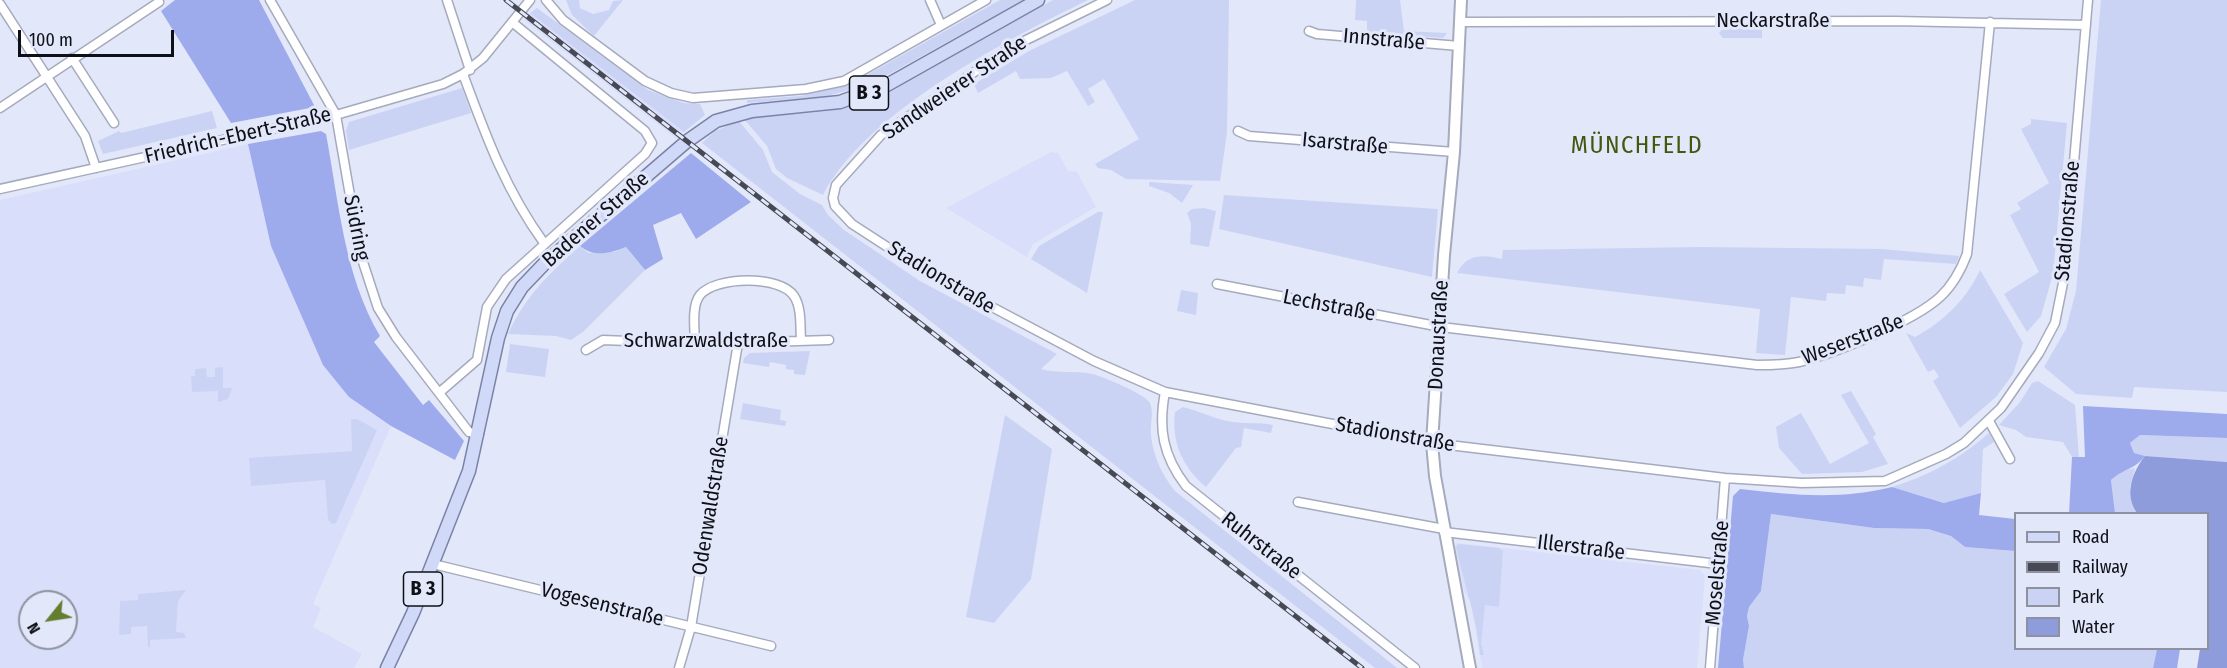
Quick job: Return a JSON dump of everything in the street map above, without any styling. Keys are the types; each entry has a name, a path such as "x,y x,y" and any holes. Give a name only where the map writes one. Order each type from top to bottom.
{"main road":[{"name":"Badener Straße","path":"387,668 433,564 469,471 479,434 498,338 507,312 522,287 543,264 686,142 728,116 763,109 823,105 863,96 887,85 1038,0"}],"street":[{"name":"Südring","path":"270,0 336,115 360,253 378,308 396,337 469,432 479,434"},
{"path":"447,0 498,168 513,197 544,243"},
{"name":"Friedrich-Ebert-Straße","path":"0,189 336,115 443,84 467,72 530,0"},
{"path":"546,0 563,20 645,81 681,97 703,98 806,89 844,81 986,0"},
{"path":"930,0 940,25"},
{"name":"Sandweierer Straße","path":"835,206 832,198 836,185 881,135 1010,48 1107,0"},
{"name":"Donaustraße","path":"1461,0 1454,152 1432,444 1444,531 1470,668"},
{"name":"Stadionstraße","path":"835,206 852,224 926,272 1083,356 1165,392 1432,444 1725,478 1802,483 1885,481 1946,454 1989,421 2017,387 2039,353 2058,310 2064,278 2088,0"},
{"path":"0,108 159,2"},
{"path":"0,4 85,136 96,168"},
{"path":"440,392 477,360 487,307 495,292 544,243 650,148 652,143 645,131 512,22"},
{"name":"Neckarstraße","path":"1460,22 1990,22 2086,25"},
{"name":"Weserstraße","path":"1441,327 1757,365 1778,365 1816,357 1913,317 1948,289 1967,254 1990,22"},
{"name":"Innstraße","path":"1308,31 1317,34 1459,46"},
{"path":"72,58 114,123"},
{"name":"Isarstraße","path":"1238,131 1249,136 1454,152"},
{"path":"695,344 696,304 700,295 716,286 760,280 790,291 799,306 801,341"},
{"name":"Lechstraße","path":"1217,284 1441,327"},
{"name":"Schwarzwaldstraße","path":"586,350 603,340 695,344 829,340"},
{"name":"Odenwaldstraße","path":"679,668 691,627 738,343"},
{"name":"Ruhrstraße","path":"1165,392 1161,413 1166,454 1186,486 1415,668"},
{"path":"1989,421 2010,459"},
{"name":"Moselstraße","path":"1710,668 1725,478"},
{"name":"Illerstraße","path":"1298,502 1444,531 1718,564"},
{"name":"Vogesenstraße","path":"433,564 771,646"}],"shaded area":[{"path":"175,0 259,0 315,107 231,123 161,11"},
{"path":"530,13 684,132 677,139 524,20"},
{"path":"321,131 326,134 344,238 358,288 380,336 374,342 423,405 429,400 464,441 455,460 391,426 349,397 323,365 271,246 248,144"},
{"path":"248,144 271,246 349,397 391,426 313,604 321,608 313,627 362,654 354,668 0,668 0,200"},
{"path":"1051,152 1058,153 1068,171 1077,172 1096,207 1033,244 1027,257 946,208"},
{"path":"691,153 751,202 696,239 681,213 653,225 663,259 645,270 626,247 597,253 580,246"},
{"path":"2083,406 2227,414 2227,438 2140,435 2130,443 2134,453 2145,456 2111,480 2115,512 2069,512 2072,457 2085,457"},
{"path":"1892,487 1944,503 1981,493 1979,515 2014,519 2014,551 1965,547 1951,536 1928,529 1874,528 1771,514 1761,591 1749,607 1747,616 1749,626 1743,660 1744,668 1718,668 1733,496 1740,489 1835,495"},
{"path":"1457,543 1700,570 1705,576 1697,668 1482,668 1471,603 1464,591 1455,547"},
{"path":"2157,650 2180,650 2177,668 2153,668"}],"green space":[{"path":"566,0 579,0 580,8 593,14 609,10 613,1 623,0 594,36 572,15"},
{"path":"1000,0 1023,0 873,83 824,97 747,103 747,100 800,96 849,85"},
{"path":"1053,0 1088,0 979,58 904,108 871,136 843,165 823,195 787,178 776,169 767,146 744,119 833,110 887,94"},
{"path":"1135,0 1229,0 1227,133 1220,181 1126,179 1111,170 1098,168 1095,164 1139,139 1104,79 1088,89 1095,102 1088,106 1067,71 1051,78 1020,79 1016,71 978,93 974,84 1029,51"},
{"path":"1356,0 1400,0 1404,31 1447,33 1443,38 1367,32 1367,21 1355,20"},
{"path":"2101,0 2227,0 2227,392 2134,387 2132,398 2076,394 2044,367 2066,329 2076,291"},
{"path":"537,8 648,90 684,103 700,104 705,115 684,132 530,13"},
{"path":"1762,28 1762,38 1723,38 1719,33 1723,29"},
{"path":"462,88 471,113 349,150 346,131 349,122"},
{"path":"212,111 217,128 103,154 98,141 119,131 121,133"},
{"path":"2031,119 2067,123 2053,274 2041,316 2027,332 2004,294 2039,272 2010,215 2021,209 2017,203 2049,183 2021,129 2031,124"},
{"path":"739,121 763,150 772,172 800,194 822,205 828,215 844,230 920,281 1057,354 1041,369 1097,375 1141,395 1150,403 1152,410 1151,435 1156,458 1175,491 1397,668 1375,668 702,143 715,131"},
{"path":"1149,182 1193,185 1182,203 1169,193 1149,186"},
{"path":"1224,195 1438,209 1432,277 1219,229"},
{"path":"1204,208 1216,211 1209,247 1190,244 1191,224 1187,213 1192,209"},
{"path":"1098,212 1103,212 1087,293 1031,259 1039,246"},
{"path":"580,246 588,253 614,252 626,247 645,270 583,332 571,340 556,336 508,334 522,308 539,286"},
{"path":"1700,247 1882,249 1959,256 1956,264 1884,259 1881,280 1864,278 1863,287 1846,285 1845,294 1827,293 1826,301 1791,297 1785,355 1756,353 1760,309 1457,273 1465,262 1476,257 1488,256 1502,259 1503,250"},
{"path":"1980,270 2023,343 2013,374 1996,397 1960,428 1933,381 1939,377 1934,369 1928,372 1906,333 1915,337 1945,317 1968,291"},
{"path":"1181,290 1198,293 1196,315 1177,311"},
{"path":"510,344 549,349 545,377 506,372"},
{"path":"810,351 805,375 794,374 794,370 786,369 786,365 770,362 769,367 743,363 744,358 750,353"},
{"path":"223,367 223,388 232,388 228,399 218,402 218,391 192,392 191,376 195,376 195,369 206,368 207,377 215,377 215,368"},
{"path":"2038,381 2075,405 2079,458 2072,457 2063,442 2026,437 2016,430 1999,425 2020,402 2032,383"},
{"path":"1851,391 1876,434 1873,437 1888,464 1862,472 1802,474 1779,448 1776,427 1801,413 1830,464 1869,443 1841,395"},
{"path":"743,403 781,410 780,420 786,421 785,426 740,419"},
{"path":"1183,407 1227,421 1273,425 1271,433 1244,428 1241,447 1236,448 1206,487 1185,463 1177,444 1175,412"},
{"path":"1005,415 1052,449 1031,579 994,623 966,617"},
{"path":"351,419 357,419 377,430 336,523 332,524 328,520 325,480 251,486 249,458 352,451"},
{"path":"1989,433 1994,442 1983,449 1981,493 1945,503 1892,487 1943,465"},
{"path":"2140,435 2227,438 2227,462 2145,456 2134,453 2130,443"},
{"path":"2135,468 2130,487 2137,512 2115,512 2111,480 2119,472"},
{"path":"1771,514 1874,528 1928,529 1951,536 1965,547 2014,551 2014,650 2157,650 2153,668 1744,668 1743,660 1749,626 1747,616 1749,607 1761,591"},
{"path":"1459,544 1499,548 1503,551 1499,607 1485,605 1481,644 1484,655 1480,655 1473,614 1456,547"},
{"path":"186,590 178,601 176,632 184,633 186,638 150,640 150,647 148,647 147,626 131,627 131,634 119,635 120,601 138,600 138,594"}],"water":[{"path":"2145,456 2227,462 2227,668 2197,668 2200,650 2209,650 2209,512 2136,512 2130,491 2136,469"}],"railway":[{"path":"506,0 1362,668"}],"district":[{"name":"MÜNCHFELD","path":"1637,146"}]}
